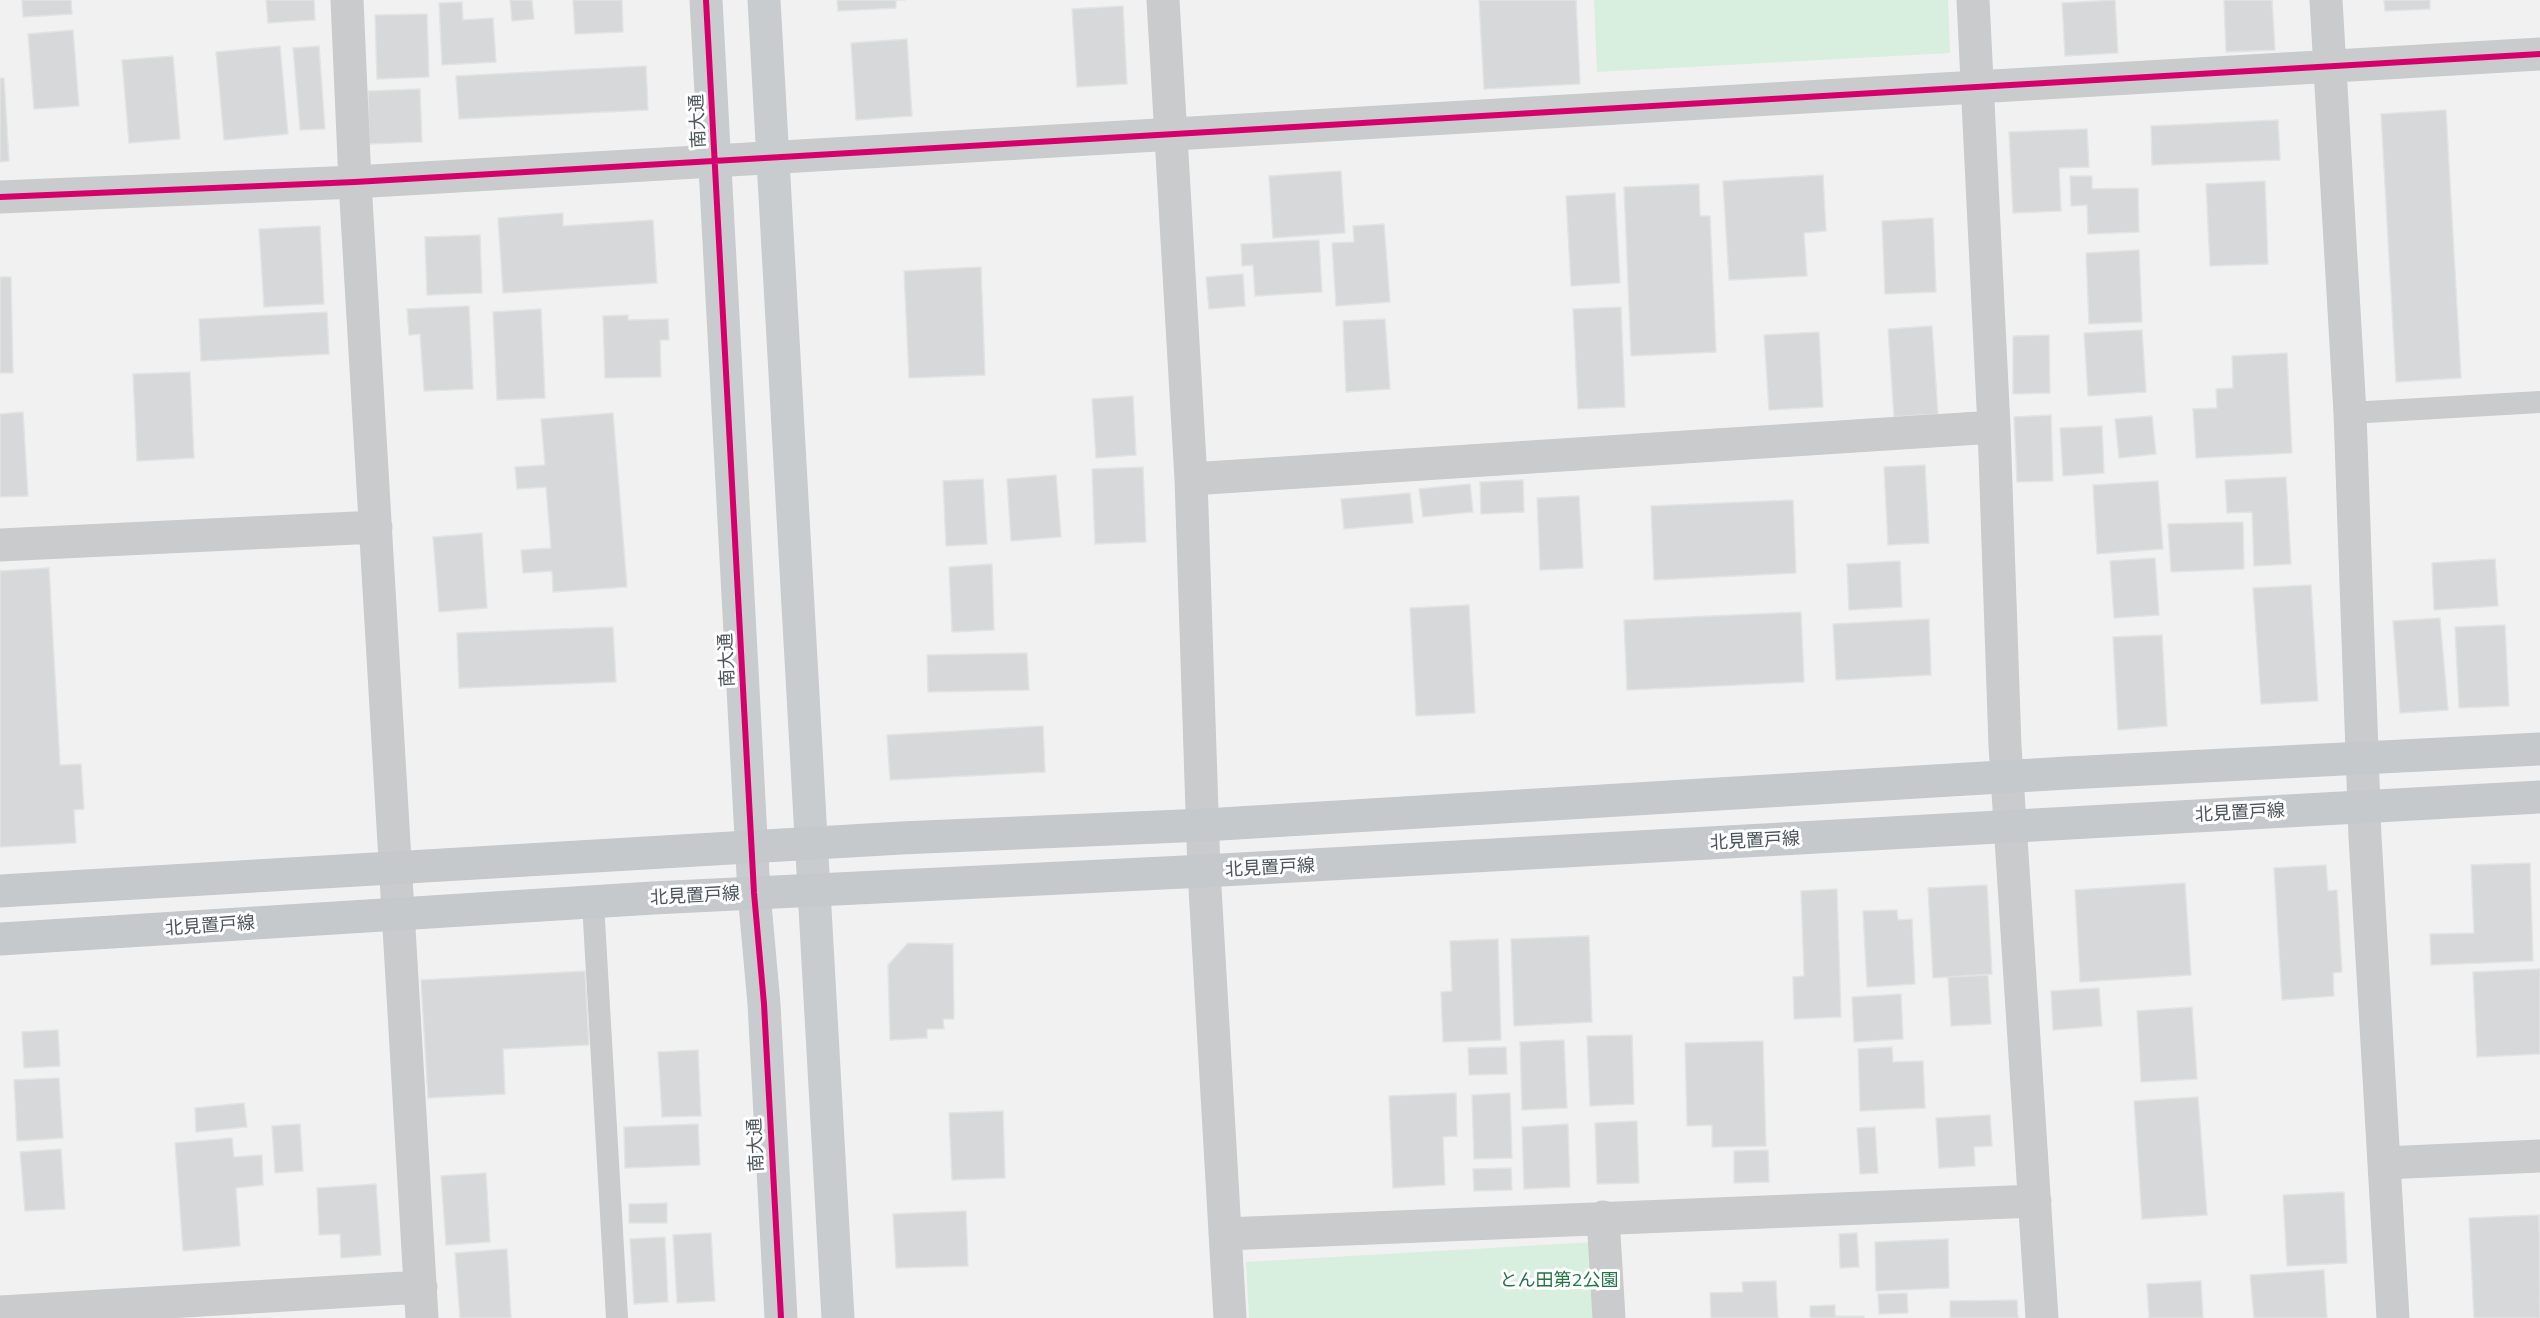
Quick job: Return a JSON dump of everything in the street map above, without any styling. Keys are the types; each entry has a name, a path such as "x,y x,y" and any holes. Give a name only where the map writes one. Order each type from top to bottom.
{"main road":[{"path":"0,891 901,838 1204,825 2008,777 2540,749"},
{"name":"北見置戸線","path":"0,939 754,893 1204,871 2540,797"}],"street":[{"path":"0,1312 422,1303 397,914 355,182 347,0"},
{"name":"南大通","path":"706,0 754,893 764,1004 781,1318"},
{"path":"764,0 838,1318"},
{"path":"1163,0 1191,479 1204,871 1230,1318"},
{"path":"1973,0 1979,87 2008,777 2042,1318"},
{"path":"2326,0 2350,413 2364,806 2393,1318"},
{"path":"0,197 355,182 1979,87 2330,64 2540,54"},
{"path":"1191,479 1994,427"},
{"path":"0,545 376,527"},
{"path":"2384,1163 2540,1156"},
{"path":"1225,1234 2035,1200"},
{"path":"1603,1217 1609,1318"}],"lane":[{"path":"2350,413 2540,402"},
{"path":"593,903 617,1318"}],"green space":[{"path":"1594,0 1948,0 1950,53 1597,72"},
{"name":"とん田第2公園","path":"1595,1242 1599,1318 1249,1318 1246,1262"}],"building":[{"path":"22,0 71,0 72,14 23,17"},
{"path":"266,0 314,0 315,20 268,23"},
{"path":"510,0 532,0 534,19 512,21"},
{"path":"573,0 622,0 623,32 575,34"},
{"path":"837,0 896,0 896,8 838,11"},
{"path":"1479,0 1576,0 1580,84 1484,89"},
{"path":"2115,0 2118,53 2065,56 2062,3"},
{"path":"2224,0 2272,0 2275,50 2226,52"},
{"path":"2384,0 2430,0 2430,9 2385,11"},
{"path":"462,2 463,20 493,18 496,62 442,65 439,3"},
{"path":"1123,6 1127,84 1077,87 1072,9"},
{"path":"427,14 429,77 377,79 375,15"},
{"path":"73,30 79,106 34,109 28,34"},
{"path":"907,39 912,116 856,120 851,43"},
{"path":"280,46 288,134 224,140 216,52"},
{"path":"319,46 325,129 300,130 293,48"},
{"path":"173,56 180,139 129,143 122,60"},
{"path":"646,66 648,110 459,119 456,76"},
{"path":"0,78 4,78 9,161 0,162"},
{"path":"420,89 422,142 369,144 368,91"},
{"path":"2446,110 2461,378 2396,382 2381,114"},
{"path":"2278,120 2280,160 2152,165 2151,126"},
{"path":"2087,129 2089,167 2059,168 2061,211 2013,213 2009,132"},
{"path":"1341,171 1345,233 1273,238 1269,176"},
{"path":"1823,175 1826,231 1804,233 1807,276 1729,280 1723,181"},
{"path":"2070,176 2092,176 2092,189 2138,188 2139,232 2088,234 2087,205 2071,206"},
{"path":"2265,181 2268,264 2210,266 2206,184"},
{"path":"1699,184 1700,216 1710,216 1716,352 1631,356 1624,187"},
{"path":"1615,193 1620,283 1571,286 1566,196"},
{"path":"563,213 563,226 653,220 657,283 503,293 498,218"},
{"path":"1933,218 1936,292 1885,294 1882,221"},
{"path":"1384,224 1390,302 1336,306 1332,243 1354,242 1353,226"},
{"path":"320,226 324,304 264,307 259,229"},
{"path":"480,235 482,293 427,295 425,237"},
{"path":"1319,240 1322,292 1255,296 1253,265 1242,266 1241,244"},
{"path":"2139,250 2142,322 2089,324 2086,253"},
{"path":"981,267 985,375 909,378 904,271"},
{"path":"1243,274 1245,306 1209,309 1206,277"},
{"path":"0,277 11,277 13,373 0,373"},
{"path":"469,306 473,389 424,391 420,334 409,335 407,309"},
{"path":"1621,307 1625,407 1578,409 1573,309"},
{"path":"541,309 545,398 497,400 493,312"},
{"path":"327,312 329,354 201,361 199,319"},
{"path":"628,315 628,320 668,319 669,340 660,340 661,377 605,378 603,316"},
{"path":"1385,319 1390,389 1346,392 1343,321"},
{"path":"1932,326 1938,414 1894,417 1888,329"},
{"path":"2142,330 2146,392 2088,396 2084,333"},
{"path":"1819,332 1823,407 1769,410 1764,335"},
{"path":"2049,335 2050,393 2013,394 2013,336"},
{"path":"2287,353 2292,453 2196,458 2193,409 2217,408 2216,389 2233,388 2232,356"},
{"path":"190,372 194,458 137,461 133,374"},
{"path":"1133,396 1136,455 1096,458 1092,399"},
{"path":"23,412 28,496 0,497 0,414"},
{"path":"613,413 627,587 553,592 552,571 523,573 521,550 551,548 546,487 517,489 515,467 545,465 541,419"},
{"path":"2051,415 2053,481 2017,482 2014,417"},
{"path":"2152,416 2156,454 2119,458 2115,419"},
{"path":"2102,426 2104,473 2063,476 2060,428"},
{"path":"1925,465 1929,543 1888,545 1884,467"},
{"path":"1143,467 1146,542 1095,544 1092,469"},
{"path":"1056,475 1061,537 1011,541 1007,479"},
{"path":"2286,477 2291,564 2254,566 2252,512 2227,513 2225,480"},
{"path":"983,479 987,544 946,546 943,481"},
{"path":"1523,480 1524,512 1481,514 1480,482"},
{"path":"2158,481 2163,549 2097,554 2093,485"},
{"path":"1470,484 1473,512 1423,517 1419,489"},
{"path":"1410,493 1413,523 1344,529 1341,499"},
{"path":"1579,496 1583,568 1540,570 1537,498"},
{"path":"1793,500 1796,573 1654,580 1651,506"},
{"path":"2243,522 2244,569 2171,572 2168,524"},
{"path":"482,533 487,608 439,612 433,537"},
{"path":"2155,558 2159,615 2114,618 2110,561"},
{"path":"2495,559 2498,606 2434,610 2432,563"},
{"path":"1900,561 1902,607 1849,610 1847,564"},
{"path":"992,564 994,630 952,632 949,567"},
{"path":"49,568 60,765 81,764 84,809 74,810 76,843 0,847 0,571"},
{"path":"2311,585 2318,701 2261,704 2253,588"},
{"path":"1469,605 1475,713 1416,716 1410,608"},
{"path":"1801,612 1804,682 1627,690 1624,620"},
{"path":"2440,618 2448,710 2400,713 2393,621"},
{"path":"1929,619 1931,675 1836,680 1833,624"},
{"path":"2505,625 2509,706 2459,708 2455,627"},
{"path":"613,627 616,682 459,688 457,633"},
{"path":"2162,635 2167,726 2118,730 2113,637"},
{"path":"1027,653 1029,690 928,692 927,655"},
{"path":"1043,726 1045,772 890,780 887,735"},
{"path":"2530,863 2533,961 2431,965 2430,934 2474,933 2471,865"},
{"path":"2326,865 2328,891 2337,890 2342,972 2333,973 2334,996 2282,1000 2274,868"},
{"path":"2185,883 2191,975 2080,982 2075,890"},
{"path":"1987,885 1992,974 1933,978 1928,888"},
{"path":"1837,889 1841,1017 1794,1019 1793,977 1804,976 1801,891"},
{"path":"1897,910 1898,920 1912,919 1915,984 1867,987 1863,911"},
{"path":"1589,936 1592,1022 1514,1026 1511,939"},
{"path":"1498,939 1501,1040 1443,1042 1441,992 1452,991 1450,941"},
{"path":"908,943 953,944 954,1019 943,1019 944,1029 927,1029 927,1038 890,1040 888,965"},
{"path":"2540,969 2540,1054 2477,1057 2473,972"},
{"path":"585,971 589,1045 503,1049 505,1094 428,1098 421,980"},
{"path":"1988,975 1991,1024 1951,1026 1948,977"},
{"path":"2099,988 2102,1026 2053,1030 2051,991"},
{"path":"1901,994 1903,1039 1854,1042 1852,997"},
{"path":"2192,1007 2197,1079 2141,1082 2137,1011"},
{"path":"58,1030 60,1066 24,1068 22,1032"},
{"path":"1632,1035 1634,1104 1590,1106 1587,1036"},
{"path":"1564,1040 1567,1108 1522,1110 1520,1042"},
{"path":"1763,1041 1766,1146 1712,1147 1712,1125 1687,1126 1685,1043"},
{"path":"1506,1047 1507,1074 1469,1075 1468,1048"},
{"path":"1892,1047 1893,1062 1923,1061 1925,1108 1860,1111 1858,1049"},
{"path":"698,1050 701,1116 662,1117 658,1052"},
{"path":"59,1078 63,1138 17,1141 14,1080"},
{"path":"1456,1093 1457,1136 1443,1137 1445,1185 1393,1188 1389,1096"},
{"path":"1510,1093 1512,1158 1474,1159 1472,1095"},
{"path":"2198,1097 2207,1215 2142,1219 2134,1101"},
{"path":"244,1103 247,1127 196,1132 195,1108"},
{"path":"1003,1111 1005,1178 952,1180 949,1113"},
{"path":"1990,1115 1992,1146 1974,1147 1975,1166 1939,1168 1936,1118"},
{"path":"1637,1121 1639,1183 1597,1184 1595,1123"},
{"path":"300,1124 303,1171 275,1173 272,1126"},
{"path":"698,1124 700,1165 625,1168 624,1127"},
{"path":"1568,1124 1570,1187 1524,1189 1522,1127"},
{"path":"1875,1127 1878,1173 1860,1174 1857,1128"},
{"path":"232,1138 234,1157 262,1155 263,1185 236,1188 240,1246 183,1251 175,1143"},
{"path":"61,1149 65,1209 25,1211 20,1152"},
{"path":"1768,1150 1769,1182 1734,1183 1734,1151"},
{"path":"1511,1168 1512,1190 1474,1191 1473,1169"},
{"path":"486,1173 490,1242 446,1245 441,1176"},
{"path":"376,1184 381,1255 341,1258 340,1234 319,1235 317,1188"},
{"path":"2344,1192 2347,1263 2287,1266 2283,1195"},
{"path":"667,1203 667,1223 629,1223 629,1204"},
{"path":"966,1211 968,1266 896,1268 893,1214"},
{"path":"2539,1215 2540,1318 2474,1318 2469,1218"},
{"path":"711,1233 715,1301 677,1303 673,1235"},
{"path":"1857,1233 1859,1267 1840,1268 1839,1234"},
{"path":"665,1237 668,1302 634,1304 630,1239"},
{"path":"1948,1239 1949,1288 1876,1291 1875,1242"},
{"path":"507,1249 511,1318 460,1318 455,1253"},
{"path":"2324,1270 2327,1318 2254,1318 2250,1275"},
{"path":"1776,1281 1778,1318 1711,1318 1710,1293 1743,1292 1742,1282"},
{"path":"2201,1281 2203,1318 2149,1318 2147,1284"},
{"path":"1907,1293 1908,1313 1879,1314 1878,1294"},
{"path":"2017,1300 2018,1318 1950,1318 1950,1301"},
{"path":"1835,1305 1835,1316 1864,1316 1864,1318 1810,1318 1810,1306"}],"cycle path":[{"path":"706,0 754,893 764,1004 781,1318"},
{"path":"0,197 355,182 2540,54"}]}
